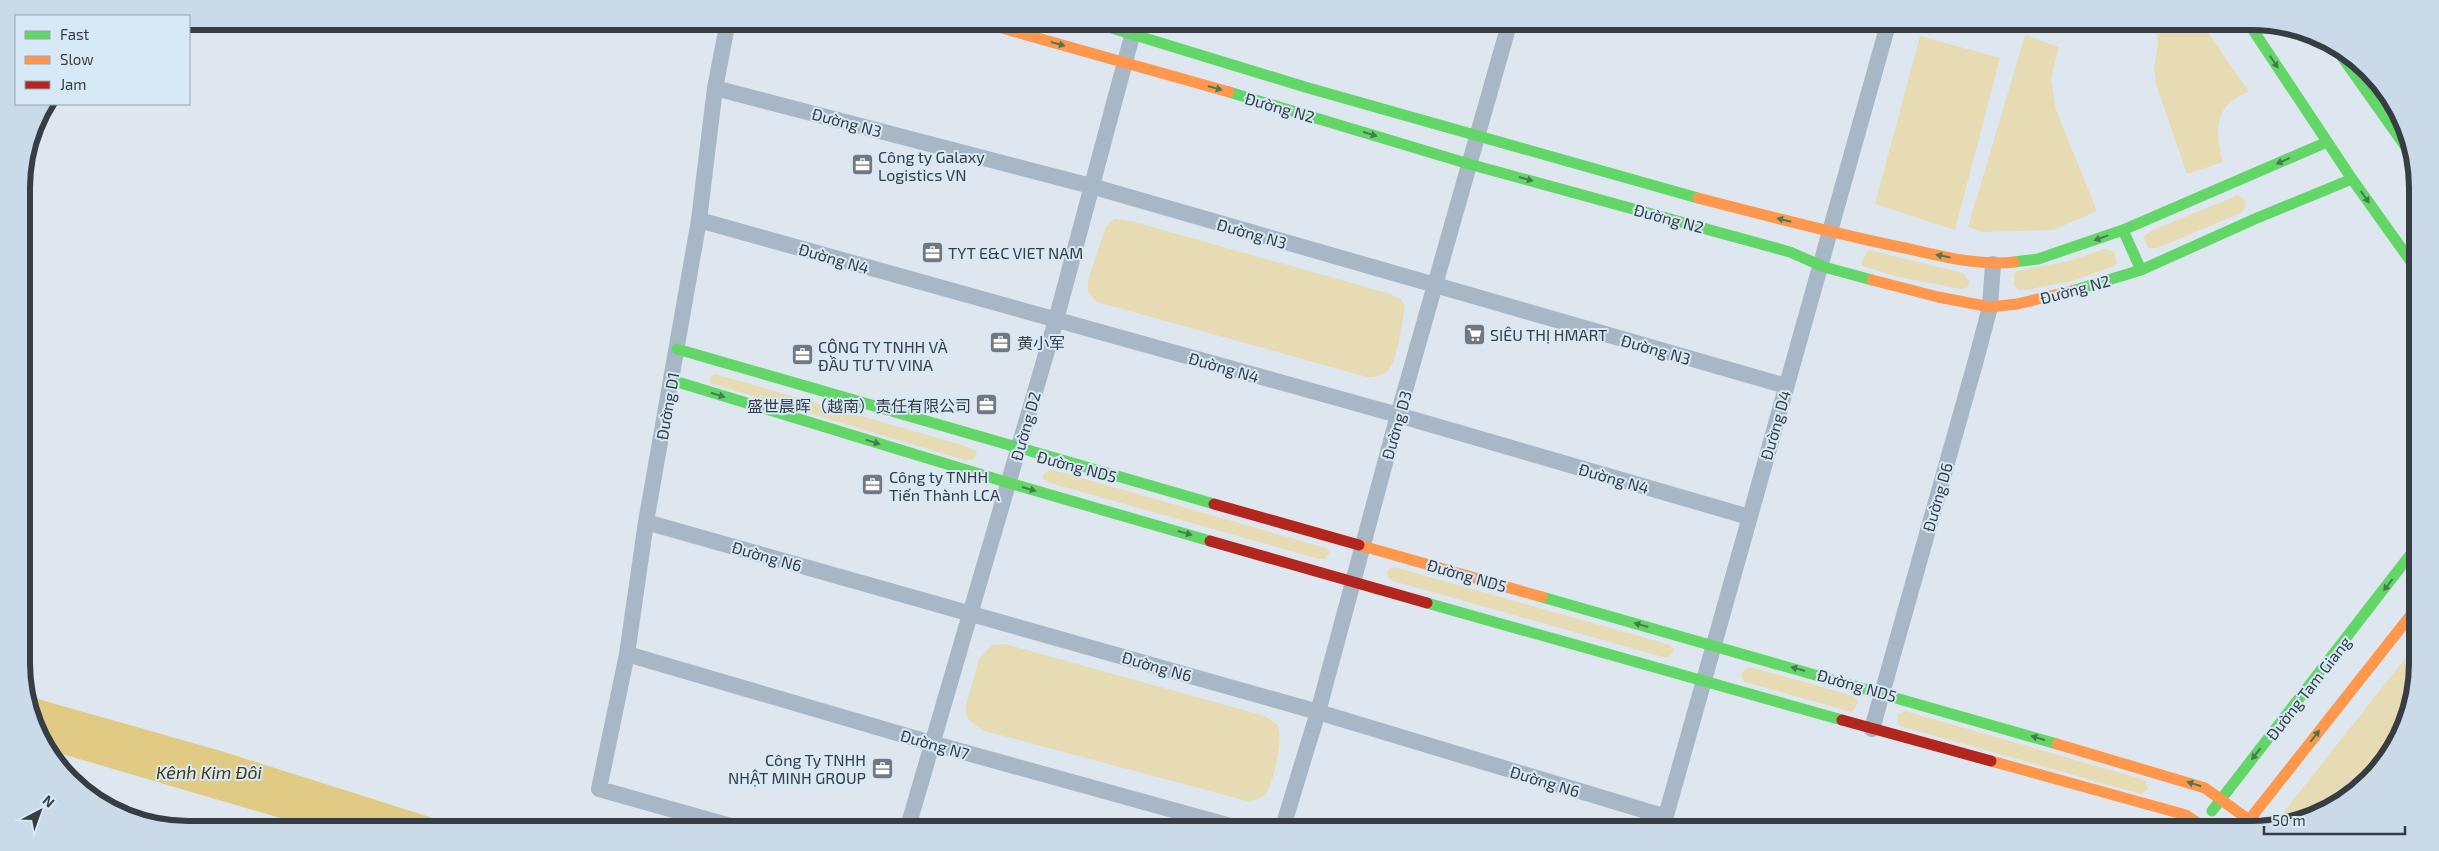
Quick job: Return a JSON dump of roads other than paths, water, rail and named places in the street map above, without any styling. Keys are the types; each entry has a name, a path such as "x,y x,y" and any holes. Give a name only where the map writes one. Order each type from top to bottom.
{"main road":[{"name":"Đường N2","path":"1010,30 1124,62 1478,135 1820,265 1938,297 1990,307 2048,298 2141,270 2256,218 2352,179"},
{"name":"Đường N2","path":"1141,30 1302,99 1469,164 1829,232 1942,256 1993,264 2038,259 2124,230 2327,142"},
{"path":"2253,30 2352,179 2409,259"},
{"path":"2346,62 2402,141"},
{"path":"2124,230 2141,270"},
{"name":"Đường ND5","path":"677,349 1018,450 1882,692 2183,781 2205,788 2221,799 2241,821"},
{"path":"671,380 1009,483 1704,682 2186,815 2193,821"},
{"name":"Đường Tam Giang","path":"2207,821 2221,799 2409,556"},
{"path":"2248,821 2409,617"}],"street":[{"name":"Đường D1","path":"713,821 599,789 627,654 646,522 677,349 726,30"},
{"name":"Đường D2","path":"909,821 1056,320 1090,186 1133,30"},
{"name":"Đường D3","path":"1285,821 1318,712 1398,415 1507,30"},
{"name":"Đường D4","path":"1665,821 1886,30"},
{"name":"Đường N3","path":"716,88 1090,186 1435,287 1786,386"},
{"name":"Đường N4","path":"698,220 1398,415 1749,517"},
{"name":"Đường D6","path":"1872,729 1990,307 1993,264"},
{"name":"Đường N6","path":"646,522 1318,712 1658,821"},
{"name":"Đường N7","path":"627,654 931,743 1213,821"}],"water":[{"name":"Kênh Kim Đôi","path":"34,698 221,751 443,821 290,821 58,753 46,733"}],"place":[{"name":"Công ty Galaxy Logistics VN","path":"862,165"},
{"name":"TYT E&C VIET NAM","path":"932,252"},
{"name":"SIÊU THỊ HMART","path":"1474,334"},
{"name":"黄小军","path":"1001,342"},
{"name":"CÔNG TY TNHH VÀ ĐẦU TƯ TV VINA","path":"802,355"},
{"name":"盛世晨晖（越南）责任有限公司","path":"987,405"},
{"name":"Công ty TNHH Tiến Thành LCA","path":"873,485"},
{"name":"Công Ty TNHH NHẬT MINH GROUP","path":"882,768"}]}
